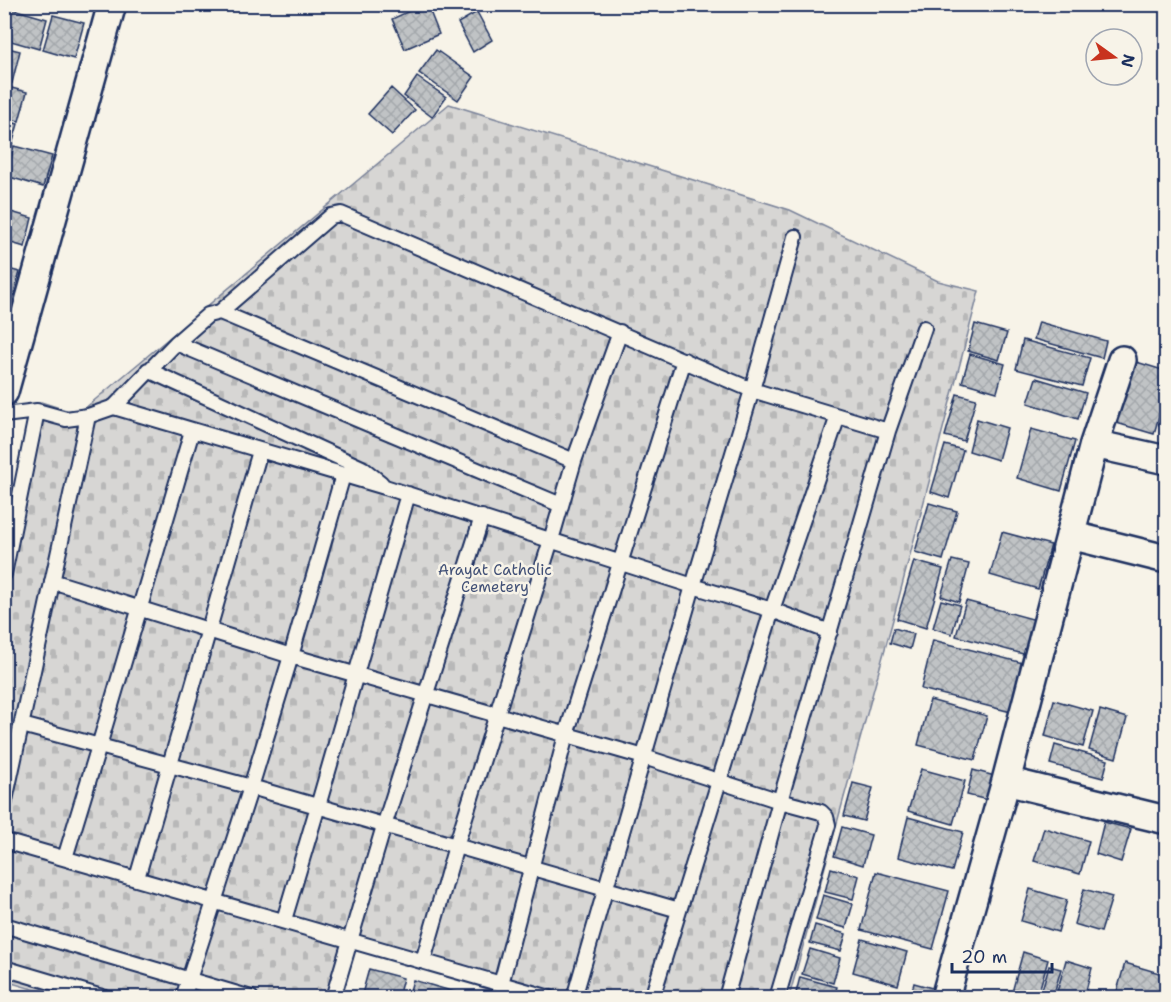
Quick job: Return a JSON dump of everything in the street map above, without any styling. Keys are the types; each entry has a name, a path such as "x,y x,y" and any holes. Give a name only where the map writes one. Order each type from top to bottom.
{"street":[{"path":"4,392 112,4"},
{"path":"945,998 1006,782 1094,444 1122,360"},
{"path":"1094,444 1167,460"},
{"path":"1070,535 1167,559"},
{"path":"1006,782 1167,820"}],"lane":[{"path":"4,415 37,411 66,419 88,416 114,407 148,370 208,315 220,312 331,216 341,214 752,390 888,431"},
{"path":"574,998 795,237"},
{"path":"220,312 574,461"},
{"path":"726,998 780,801 888,431 924,328"},
{"path":"423,961 574,461 620,333"},
{"path":"176,343 561,505"},
{"path":"501,984 566,735 684,360"},
{"path":"148,370 362,468 386,487"},
{"path":"114,407 482,517 772,610 830,632"},
{"path":"4,574 37,411"},
{"path":"4,805 88,416"},
{"path":"652,998 772,610 838,416"},
{"path":"65,858 192,431"},
{"path":"137,878 260,451"},
{"path":"183,998 251,787 343,475"},
{"path":"284,920 408,494"},
{"path":"333,998 384,826 482,517"},
{"path":"52,581 291,656 644,757 821,812 828,825 777,998"},
{"path":"22,725 251,787 679,910"},
{"path":"4,841 550,998"},
{"path":"4,925 251,998"},
{"path":"4,968 105,998"}],"green space":[{"name":"Arayat Catholic Cemetery","path":"449,104 790,210 938,281 979,291 894,616 789,997 527,997 355,949 340,997 59,997 5,981 5,556 41,402 78,414"}],"building":[{"path":"427,4 439,34 405,49 392,19"},
{"path":"6,7 47,19 39,49 4,39"},
{"path":"477,12 492,40 473,52 458,23"},
{"path":"53,15 84,23 74,59 43,50"},
{"path":"4,47 20,51 12,83 4,81"},
{"path":"436,50 474,77 458,100 419,73"},
{"path":"417,77 446,97 432,117 404,96"},
{"path":"4,86 27,92 19,121 4,117"},
{"path":"391,88 415,110 392,135 368,114"},
{"path":"4,120 18,124 10,152 4,150"},
{"path":"14,146 52,156 43,187 6,176"},
{"path":"4,210 32,218 25,247 4,241"},
{"path":"4,268 20,272 10,306 4,304"},
{"path":"4,308 9,310 4,328"},
{"path":"1039,322 1106,341 1102,358 1034,339"},
{"path":"975,324 1007,333 999,360 968,351"},
{"path":"1023,340 1090,358 1082,386 1016,369"},
{"path":"970,354 1005,364 997,392 962,382"},
{"path":"1130,360 1166,371 1166,390 1154,434 1113,422"},
{"path":"1036,378 1086,393 1078,419 1028,403"},
{"path":"957,394 976,399 964,441 945,436"},
{"path":"1166,397 1166,427 1159,425"},
{"path":"977,419 1007,428 998,460 969,451"},
{"path":"1031,429 1075,441 1061,491 1017,478"},
{"path":"945,445 963,450 949,498 931,492"},
{"path":"929,503 957,511 943,560 915,552"},
{"path":"1002,532 1051,545 1038,589 990,575"},
{"path":"952,560 969,564 959,602 941,596"},
{"path":"914,561 943,569 926,628 897,619"},
{"path":"941,600 960,605 952,634 933,628"},
{"path":"966,601 1036,620 1027,655 956,636"},
{"path":"894,628 914,634 910,649 890,643"},
{"path":"933,640 1027,664 1015,713 921,689"},
{"path":"1166,658 1166,676 1162,675"},
{"path":"930,700 987,716 975,760 918,745"},
{"path":"1054,700 1093,711 1083,747 1045,736"},
{"path":"1100,710 1127,718 1116,758 1089,750"},
{"path":"1055,745 1108,760 1103,778 1050,764"},
{"path":"921,769 965,781 953,824 908,811"},
{"path":"973,770 1002,778 996,802 967,795"},
{"path":"853,783 873,788 864,821 844,816"},
{"path":"908,817 963,832 952,871 898,857"},
{"path":"1104,822 1131,829 1121,862 1096,854"},
{"path":"842,827 871,835 863,865 834,856"},
{"path":"1044,828 1089,841 1080,874 1034,861"},
{"path":"831,868 859,876 853,899 825,892"},
{"path":"876,872 949,891 933,949 861,930"},
{"path":"1030,889 1067,900 1058,932 1021,921"},
{"path":"1084,889 1112,897 1101,932 1074,924"},
{"path":"823,895 853,904 846,928 816,920"},
{"path":"815,925 846,934 841,951 810,943"},
{"path":"862,939 907,952 898,985 853,972"},
{"path":"810,949 840,958 833,983 802,974"},
{"path":"1023,952 1048,960 1037,998 1011,996"},
{"path":"1066,960 1092,968 1084,998 1057,992"},
{"path":"1125,963 1166,975 1166,998 1115,998"},
{"path":"1049,966 1061,969 1053,997 1041,993"},
{"path":"369,969 403,978 398,998 375,998 362,994"},
{"path":"800,977 837,987 834,998 812,998 796,993"},
{"path":"413,980 465,995 464,998 408,998"},
{"path":"914,983 943,991 941,998 910,998"}]}
